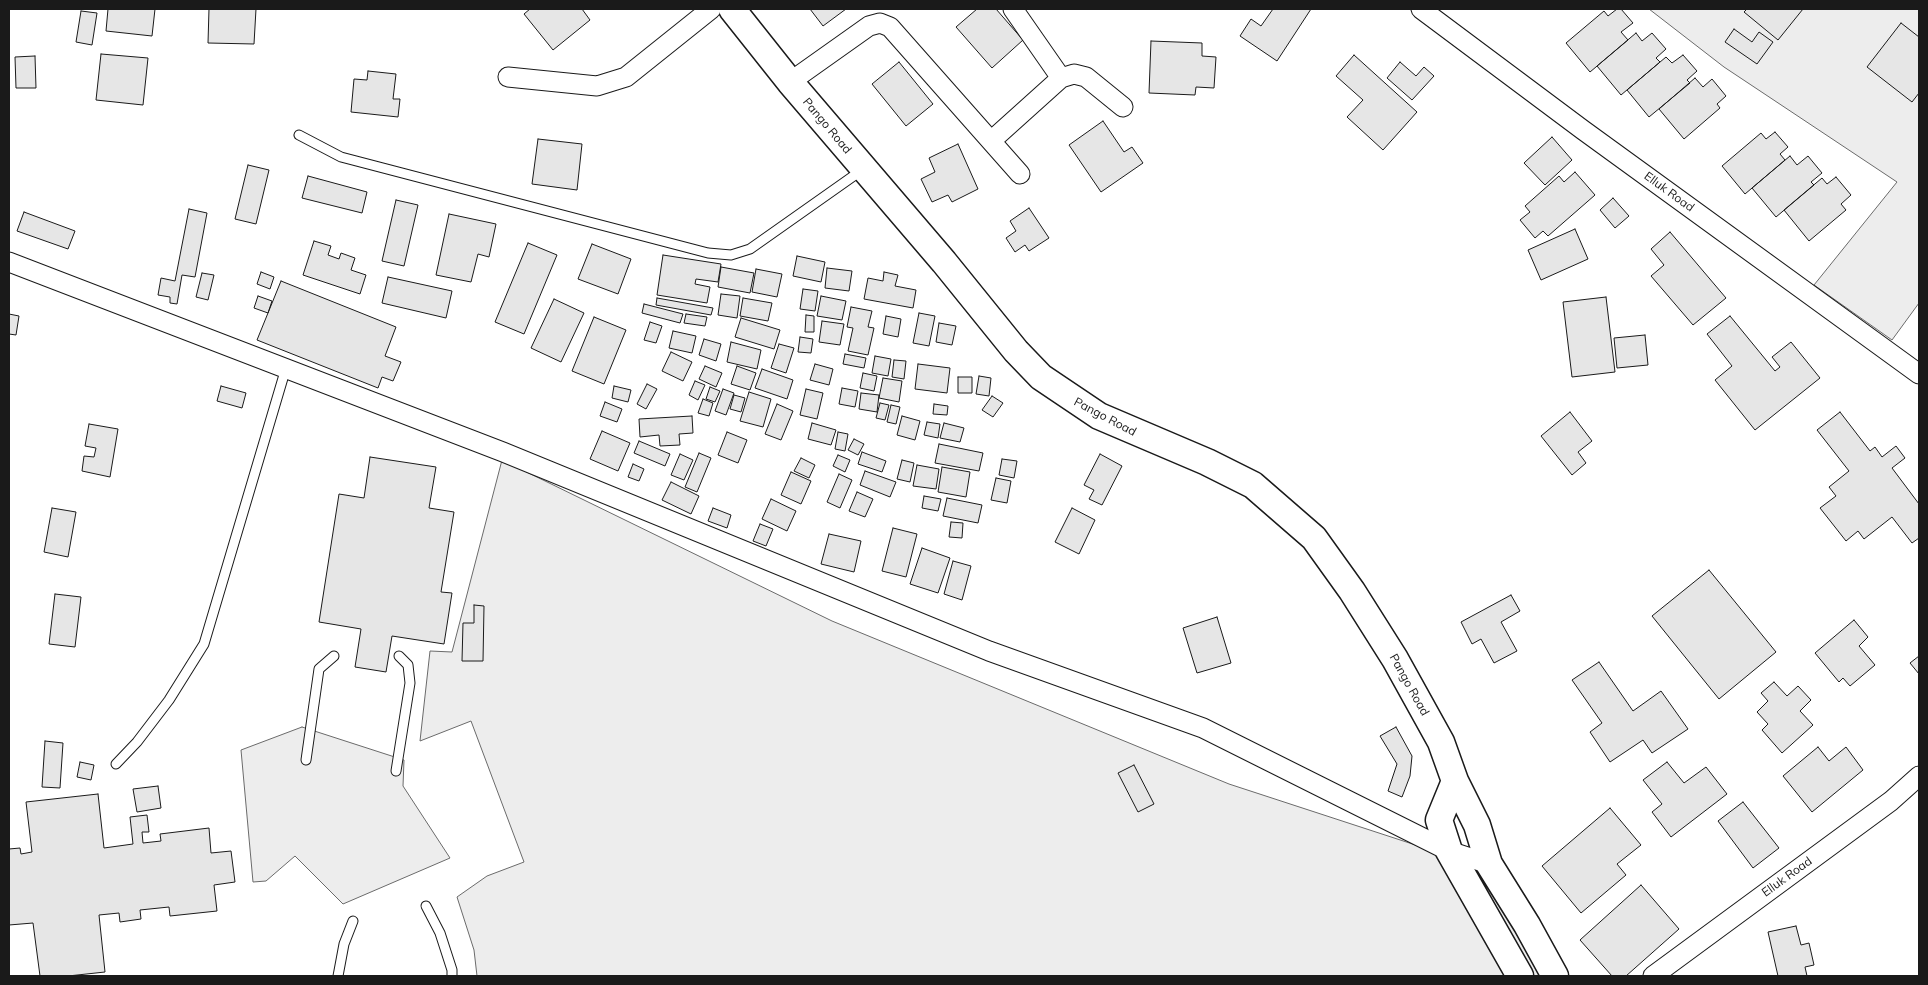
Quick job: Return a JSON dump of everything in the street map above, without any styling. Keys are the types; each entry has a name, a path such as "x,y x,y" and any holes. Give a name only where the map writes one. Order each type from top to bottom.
{"street":[{"path":"508,77 597,86 626,77 711,9"},
{"name":"Pango Road","path":"732,9 863,169 944,262 1016,351 1041,377 1099,416 1207,462 1253,485 1314,538 1352,591 1395,659 1441,742 1455,781 1477,825 1489,864 1526,924 1554,976"},
{"path":"1013,9 1061,78"},
{"name":"Elluk Road","path":"1421,9 1583,130 1919,374"},
{"path":"790,82 869,26 880,23 890,27 1020,174"},
{"path":"991,141 1061,78 1074,74 1086,77 1123,107"},
{"path":"9,262 503,452 989,651 1203,728 1450,850 1489,864"},
{"name":"Elluk Road","path":"1653,976 1891,801 1919,776"},
{"path":"1455,781 1439,820 1450,850 1520,976"}],"lane":[{"path":"298,135 341,157 708,253 731,255 750,249 863,169"},
{"path":"116,764 137,742 169,700 204,644 286,368"},
{"path":"306,760 319,669 334,656"},
{"path":"396,771 410,683 408,665 399,656"},
{"path":"426,906 440,933 452,970 452,976"},
{"path":"338,976 344,944 352,921"}],"shaded area":[{"path":"1649,9 1919,9 1919,303 1892,340 1814,285 1897,182 1724,67"},
{"path":"502,460 832,621 1229,784 1489,869 1551,976 477,976 474,950 457,897 487,876 524,862 471,721 420,741 430,651 452,652"},
{"path":"302,727 404,760 403,786 450,858 343,904 295,856 266,881 253,882 241,750"}],"building":[{"path":"108,9 155,9 152,36 106,31"},
{"path":"209,9 256,9 254,44 208,43"},
{"path":"530,9 582,9 590,20 553,50 524,14"},
{"path":"810,9 846,9 823,26"},
{"path":"977,9 996,9 1023,40 992,68 956,27"},
{"path":"1273,9 1311,9 1277,61 1240,36 1251,19 1261,26"},
{"path":"1617,9 1621,9 1633,23 1621,32 1628,40 1590,72 1566,43 1604,11 1608,16"},
{"path":"1747,9 1803,9 1778,40 1744,12"},
{"path":"81,11 97,13 92,45 76,42"},
{"path":"1901,23 1919,37 1919,93 1912,102 1867,67"},
{"path":"1734,29 1752,42 1759,32 1773,42 1757,64 1725,42"},
{"path":"1636,33 1642,41 1652,33 1666,49 1656,58 1660,62 1621,95 1597,66"},
{"path":"1151,41 1202,43 1202,56 1216,57 1214,88 1196,87 1195,95 1149,93"},
{"path":"101,54 148,58 143,105 96,100"},
{"path":"1354,55 1417,112 1383,150 1347,117 1363,100 1336,76"},
{"path":"1683,55 1697,71 1687,80 1690,83 1649,117 1627,90 1666,57 1672,63"},
{"path":"35,56 36,88 16,88 15,57"},
{"path":"899,62 933,104 906,126 872,84"},
{"path":"1400,62 1416,76 1424,67 1434,76 1412,100 1387,78"},
{"path":"368,71 396,74 393,99 400,99 398,117 351,112 354,79 367,80"},
{"path":"1695,78 1703,87 1712,79 1726,96 1717,104 1720,108 1684,139 1659,109"},
{"path":"1103,121 1124,152 1132,147 1143,163 1101,192 1069,145"},
{"path":"1775,132 1788,147 1780,154 1785,160 1745,194 1722,166 1761,133 1766,139"},
{"path":"1552,137 1572,160 1545,185 1524,163"},
{"path":"538,139 582,144 577,190 532,184"},
{"path":"958,144 978,189 952,202 948,195 932,202 921,179 935,172 929,158"},
{"path":"1790,156 1797,165 1808,156 1822,173 1811,182 1814,185 1776,217 1752,188"},
{"path":"248,165 269,170 256,224 235,219"},
{"path":"1575,172 1595,195 1548,236 1543,231 1535,238 1520,220 1530,212 1525,206 1559,176 1564,182"},
{"path":"308,176 367,192 362,213 302,198"},
{"path":"1836,177 1851,195 1841,204 1846,210 1809,241 1784,210 1822,178 1827,184"},
{"path":"1613,198 1629,216 1615,228 1600,210"},
{"path":"396,200 418,205 404,266 382,261"},
{"path":"1029,208 1049,238 1029,251 1025,245 1015,252 1006,238 1016,231 1010,221"},
{"path":"189,209 207,213 195,277 182,275 177,304 170,303 170,297 158,295 161,278 175,281"},
{"path":"24,212 75,231 68,249 17,231"},
{"path":"449,214 496,224 489,257 478,254 471,282 436,275"},
{"path":"1575,229 1588,259 1541,280 1528,250"},
{"path":"1670,232 1726,298 1693,325 1651,276 1664,265 1651,249"},
{"path":"314,241 331,246 328,255 339,259 341,253 355,258 351,270 366,275 360,294 303,275"},
{"path":"528,243 557,255 524,334 495,322"},
{"path":"592,244 631,259 618,294 578,279"},
{"path":"663,255 721,264 718,282 696,279 695,284 710,287 707,303 657,295"},
{"path":"797,256 825,262 821,282 793,276"},
{"path":"721,267 754,273 750,293 718,287"},
{"path":"827,268 852,271 849,291 825,288"},
{"path":"756,269 782,274 777,297 752,292"},
{"path":"261,272 274,277 270,289 257,284"},
{"path":"884,272 898,275 895,286 916,290 913,308 864,299 868,278 883,281"},
{"path":"202,273 214,275 208,300 196,297"},
{"path":"388,277 452,291 446,318 382,303"},
{"path":"281,281 396,327 385,356 401,362 393,381 382,377 378,388 257,340"},
{"path":"803,289 818,291 815,311 800,309"},
{"path":"721,294 740,296 737,318 718,315"},
{"path":"258,296 272,301 268,313 254,308"},
{"path":"821,296 846,301 842,320 817,316"},
{"path":"1606,297 1615,372 1572,377 1563,302"},
{"path":"657,298 713,308 711,315 656,305"},
{"path":"743,298 772,303 768,321 740,316"},
{"path":"554,299 584,313 561,362 531,348"},
{"path":"644,304 683,314 680,323 642,313"},
{"path":"851,307 872,311 868,327 874,328 868,355 848,351 853,328 847,327"},
{"path":"919,313 935,316 929,346 913,343"},
{"path":"9,314 19,316 16,335 9,334"},
{"path":"686,314 707,317 705,326 684,323"},
{"path":"806,315 814,316 814,332 805,332"},
{"path":"886,316 901,319 898,337 883,334"},
{"path":"1730,316 1775,371 1780,367 1772,357 1791,342 1820,378 1755,430 1715,380 1732,366 1707,334"},
{"path":"594,317 626,330 604,384 572,371"},
{"path":"741,318 780,330 774,349 735,337"},
{"path":"822,321 844,324 840,345 819,342"},
{"path":"650,322 662,326 656,343 644,340"},
{"path":"939,323 956,326 952,345 936,342"},
{"path":"673,331 696,336 692,353 669,348"},
{"path":"1645,335 1648,365 1617,368 1614,338"},
{"path":"800,337 813,339 811,353 798,352"},
{"path":"704,339 721,344 716,361 699,355"},
{"path":"731,342 761,350 757,369 727,362"},
{"path":"779,344 794,348 786,373 771,368"},
{"path":"671,352 692,362 683,381 662,371"},
{"path":"845,354 866,358 864,368 843,364"},
{"path":"875,356 891,359 888,376 872,373"},
{"path":"894,360 906,361 904,379 892,377"},
{"path":"815,364 833,369 829,385 810,380"},
{"path":"918,364 950,368 947,393 915,389"},
{"path":"705,366 722,373 716,387 699,379"},
{"path":"737,366 756,373 750,390 731,384"},
{"path":"762,369 793,380 787,399 755,388"},
{"path":"863,373 877,376 874,391 860,388"},
{"path":"979,376 991,378 989,396 976,394"},
{"path":"958,377 972,377 972,393 958,393"},
{"path":"883,378 902,381 899,402 879,398"},
{"path":"695,381 705,385 698,400 689,395"},
{"path":"647,384 657,389 646,409 637,404"},
{"path":"221,386 246,393 242,408 217,401"},
{"path":"614,386 631,390 628,402 612,398"},
{"path":"710,387 720,391 715,402 706,399"},
{"path":"842,388 858,391 855,407 839,404"},
{"path":"723,389 734,393 726,415 715,411"},
{"path":"806,389 823,393 817,419 800,415"},
{"path":"749,392 771,399 763,427 740,421"},
{"path":"861,393 879,395 877,412 859,409"},
{"path":"734,395 745,398 741,412 730,409"},
{"path":"992,396 1003,403 993,417 982,410"},
{"path":"703,399 713,403 709,416 698,413"},
{"path":"605,402 622,409 617,422 600,416"},
{"path":"880,403 889,405 885,420 876,418"},
{"path":"777,404 793,411 781,440 765,434"},
{"path":"934,404 948,406 947,415 933,414"},
{"path":"891,405 900,407 896,424 887,422"},
{"path":"1570,412 1592,441 1578,452 1586,463 1572,475 1541,436"},
{"path":"1840,412 1870,451 1875,447 1882,457 1896,446 1905,458 1892,468 1919,504 1919,538 1912,543 1892,517 1864,539 1858,531 1846,541 1820,508 1836,496 1829,487 1849,471 1817,430"},
{"path":"692,416 693,433 679,434 680,445 660,446 659,435 640,437 639,419"},
{"path":"902,416 920,421 915,440 897,435"},
{"path":"927,422 940,424 938,438 924,435"},
{"path":"812,423 836,430 831,445 808,439"},
{"path":"944,423 964,428 960,442 940,438"},
{"path":"89,424 118,429 110,477 82,471 84,456 94,457 96,448 85,446"},
{"path":"602,431 630,443 618,471 590,459"},
{"path":"727,432 747,440 738,463 718,455"},
{"path":"838,432 848,434 845,451 835,449"},
{"path":"854,439 864,444 858,455 848,450"},
{"path":"639,441 670,454 665,466 634,453"},
{"path":"939,444 983,453 979,471 935,463"},
{"path":"862,452 886,461 882,472 858,464"},
{"path":"699,453 711,458 697,492 685,487"},
{"path":"680,454 693,460 684,480 671,475"},
{"path":"1100,454 1122,466 1102,505 1089,499 1094,490 1084,485"},
{"path":"838,455 850,460 845,472 833,466"},
{"path":"370,457 436,467 429,508 454,512 441,592 452,593 444,644 392,636 386,672 355,667 361,629 319,622 339,494 364,498"},
{"path":"801,458 815,465 809,478 794,471"},
{"path":"1002,459 1017,461 1014,478 999,475"},
{"path":"902,460 914,463 910,482 897,479"},
{"path":"633,464 644,469 639,481 628,477"},
{"path":"917,465 939,469 936,489 913,486"},
{"path":"942,467 970,472 966,497 938,492"},
{"path":"865,471 896,482 890,497 860,485"},
{"path":"791,472 811,481 801,504 781,495"},
{"path":"839,474 852,480 840,508 827,502"},
{"path":"996,478 1011,481 1007,503 991,500"},
{"path":"671,482 699,496 691,514 662,500"},
{"path":"857,492 873,499 865,517 849,511"},
{"path":"924,496 941,499 938,511 922,508"},
{"path":"947,498 982,505 978,523 943,516"},
{"path":"771,499 796,511 787,531 762,519"},
{"path":"52,508 76,512 68,557 44,552"},
{"path":"713,508 731,515 727,528 708,521"},
{"path":"1072,508 1095,520 1079,554 1055,542"},
{"path":"951,522 963,523 962,538 949,537"},
{"path":"760,524 773,529 766,546 753,541"},
{"path":"893,528 917,534 906,577 882,571"},
{"path":"829,534 861,541 854,572 821,564"},
{"path":"922,548 950,558 938,593 910,584"},
{"path":"953,561 971,566 962,600 944,594"},
{"path":"1709,570 1776,652 1719,699 1652,616"},
{"path":"55,594 81,597 75,647 49,644"},
{"path":"1511,595 1520,611 1501,622 1517,651 1494,663 1481,639 1472,644 1461,622"},
{"path":"474,605 484,606 483,661 462,661 463,623 474,623"},
{"path":"1217,617 1231,663 1197,673 1183,628"},
{"path":"1854,620 1868,637 1859,646 1875,665 1850,686 1843,678 1839,682 1815,653"},
{"path":"1919,656 1919,674 1910,663"},
{"path":"1599,662 1633,711 1661,691 1688,729 1652,753 1643,740 1610,762 1590,732 1602,723 1572,680"},
{"path":"1774,682 1787,696 1798,686 1811,700 1800,711 1813,725 1782,753 1762,730 1768,724 1757,712 1768,701 1761,693"},
{"path":"1396,727 1412,756 1410,776 1402,797 1388,791 1397,764 1380,736"},
{"path":"45,741 63,743 60,788 42,787"},
{"path":"1818,747 1829,761 1846,747 1863,770 1812,812 1783,776"},
{"path":"80,762 94,765 91,780 77,777"},
{"path":"1667,762 1684,783 1706,767 1727,794 1671,837 1652,812 1662,804 1643,780"},
{"path":"1134,765 1154,804 1138,812 1118,773"},
{"path":"158,786 161,808 137,812 133,789"},
{"path":"98,794 104,848 133,844 130,817 147,815 149,832 142,832 143,843 161,841 160,834 209,828 211,853 231,851 235,882 214,885 217,911 170,916 169,907 140,910 141,919 120,922 119,913 99,915 105,972 68,976 40,976 33,923 9,925 9,849 20,848 21,854 32,852 26,802"},
{"path":"1743,802 1779,848 1753,868 1718,821"},
{"path":"1610,808 1641,845 1617,864 1626,875 1581,913 1542,866"},
{"path":"1641,885 1679,929 1626,976 1612,976 1580,940"},
{"path":"1796,926 1801,945 1809,943 1814,965 1805,967 1807,976 1778,976 1768,932"}]}
